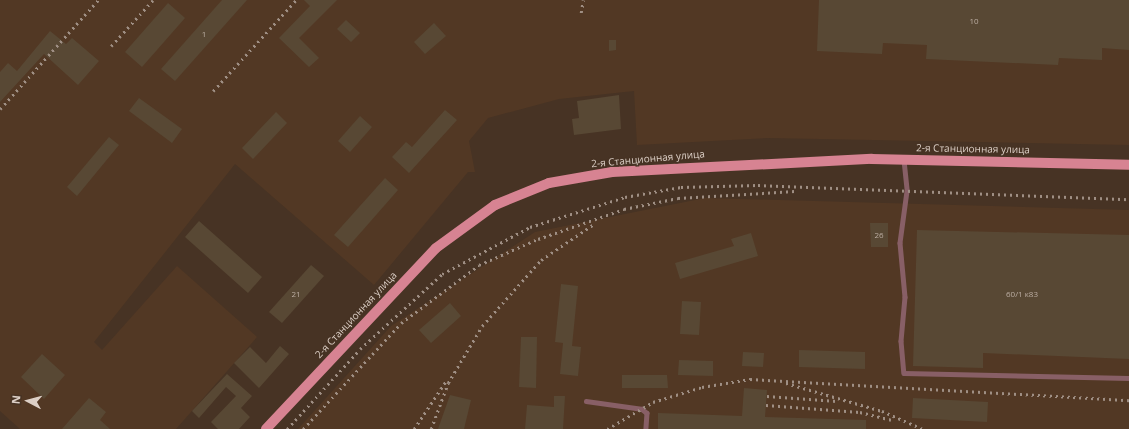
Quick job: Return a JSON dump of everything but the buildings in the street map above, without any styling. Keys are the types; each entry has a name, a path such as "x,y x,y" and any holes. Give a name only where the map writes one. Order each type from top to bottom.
{"main road":[{"name":"2-я Станционная улица","path":"266,429 436,248 475,217 516,195 549,183 612,172 743,163 904,160 1129,165"}],"lane":[{"path":"904,160 907,191 900,243 905,297 901,341 904,373 1129,378"},
{"path":"586,402 642,409 647,414 646,429"}],"shaded area":[{"path":"0,0 1129,0 1129,145 768,138 637,145 634,91 559,99 488,118 469,141 475,172 468,172 374,285 235,164 94,342 102,350 177,266 257,337 176,429 20,429 0,411"},
{"path":"705,198 1129,210 1129,429 298,429 391,326 535,232"}],"railway":[{"path":"0,109 98,0"},
{"path":"111,46 153,0"},
{"path":"213,91 296,0"},
{"path":"581,13 583,0"},
{"path":"287,429 360,349 442,274 530,227 625,197 681,187 758,185 1129,199"},
{"path":"303,429 401,323 479,265 538,239 624,209 678,198 795,191"},
{"path":"431,429 448,383 482,326 541,260 594,224"},
{"path":"607,429 653,402 702,387 750,379 1129,400"},
{"path":"414,429 446,381"},
{"path":"786,383 882,411 923,429"},
{"path":"767,396 837,401"},
{"path":"766,405 860,412 891,420"}]}
